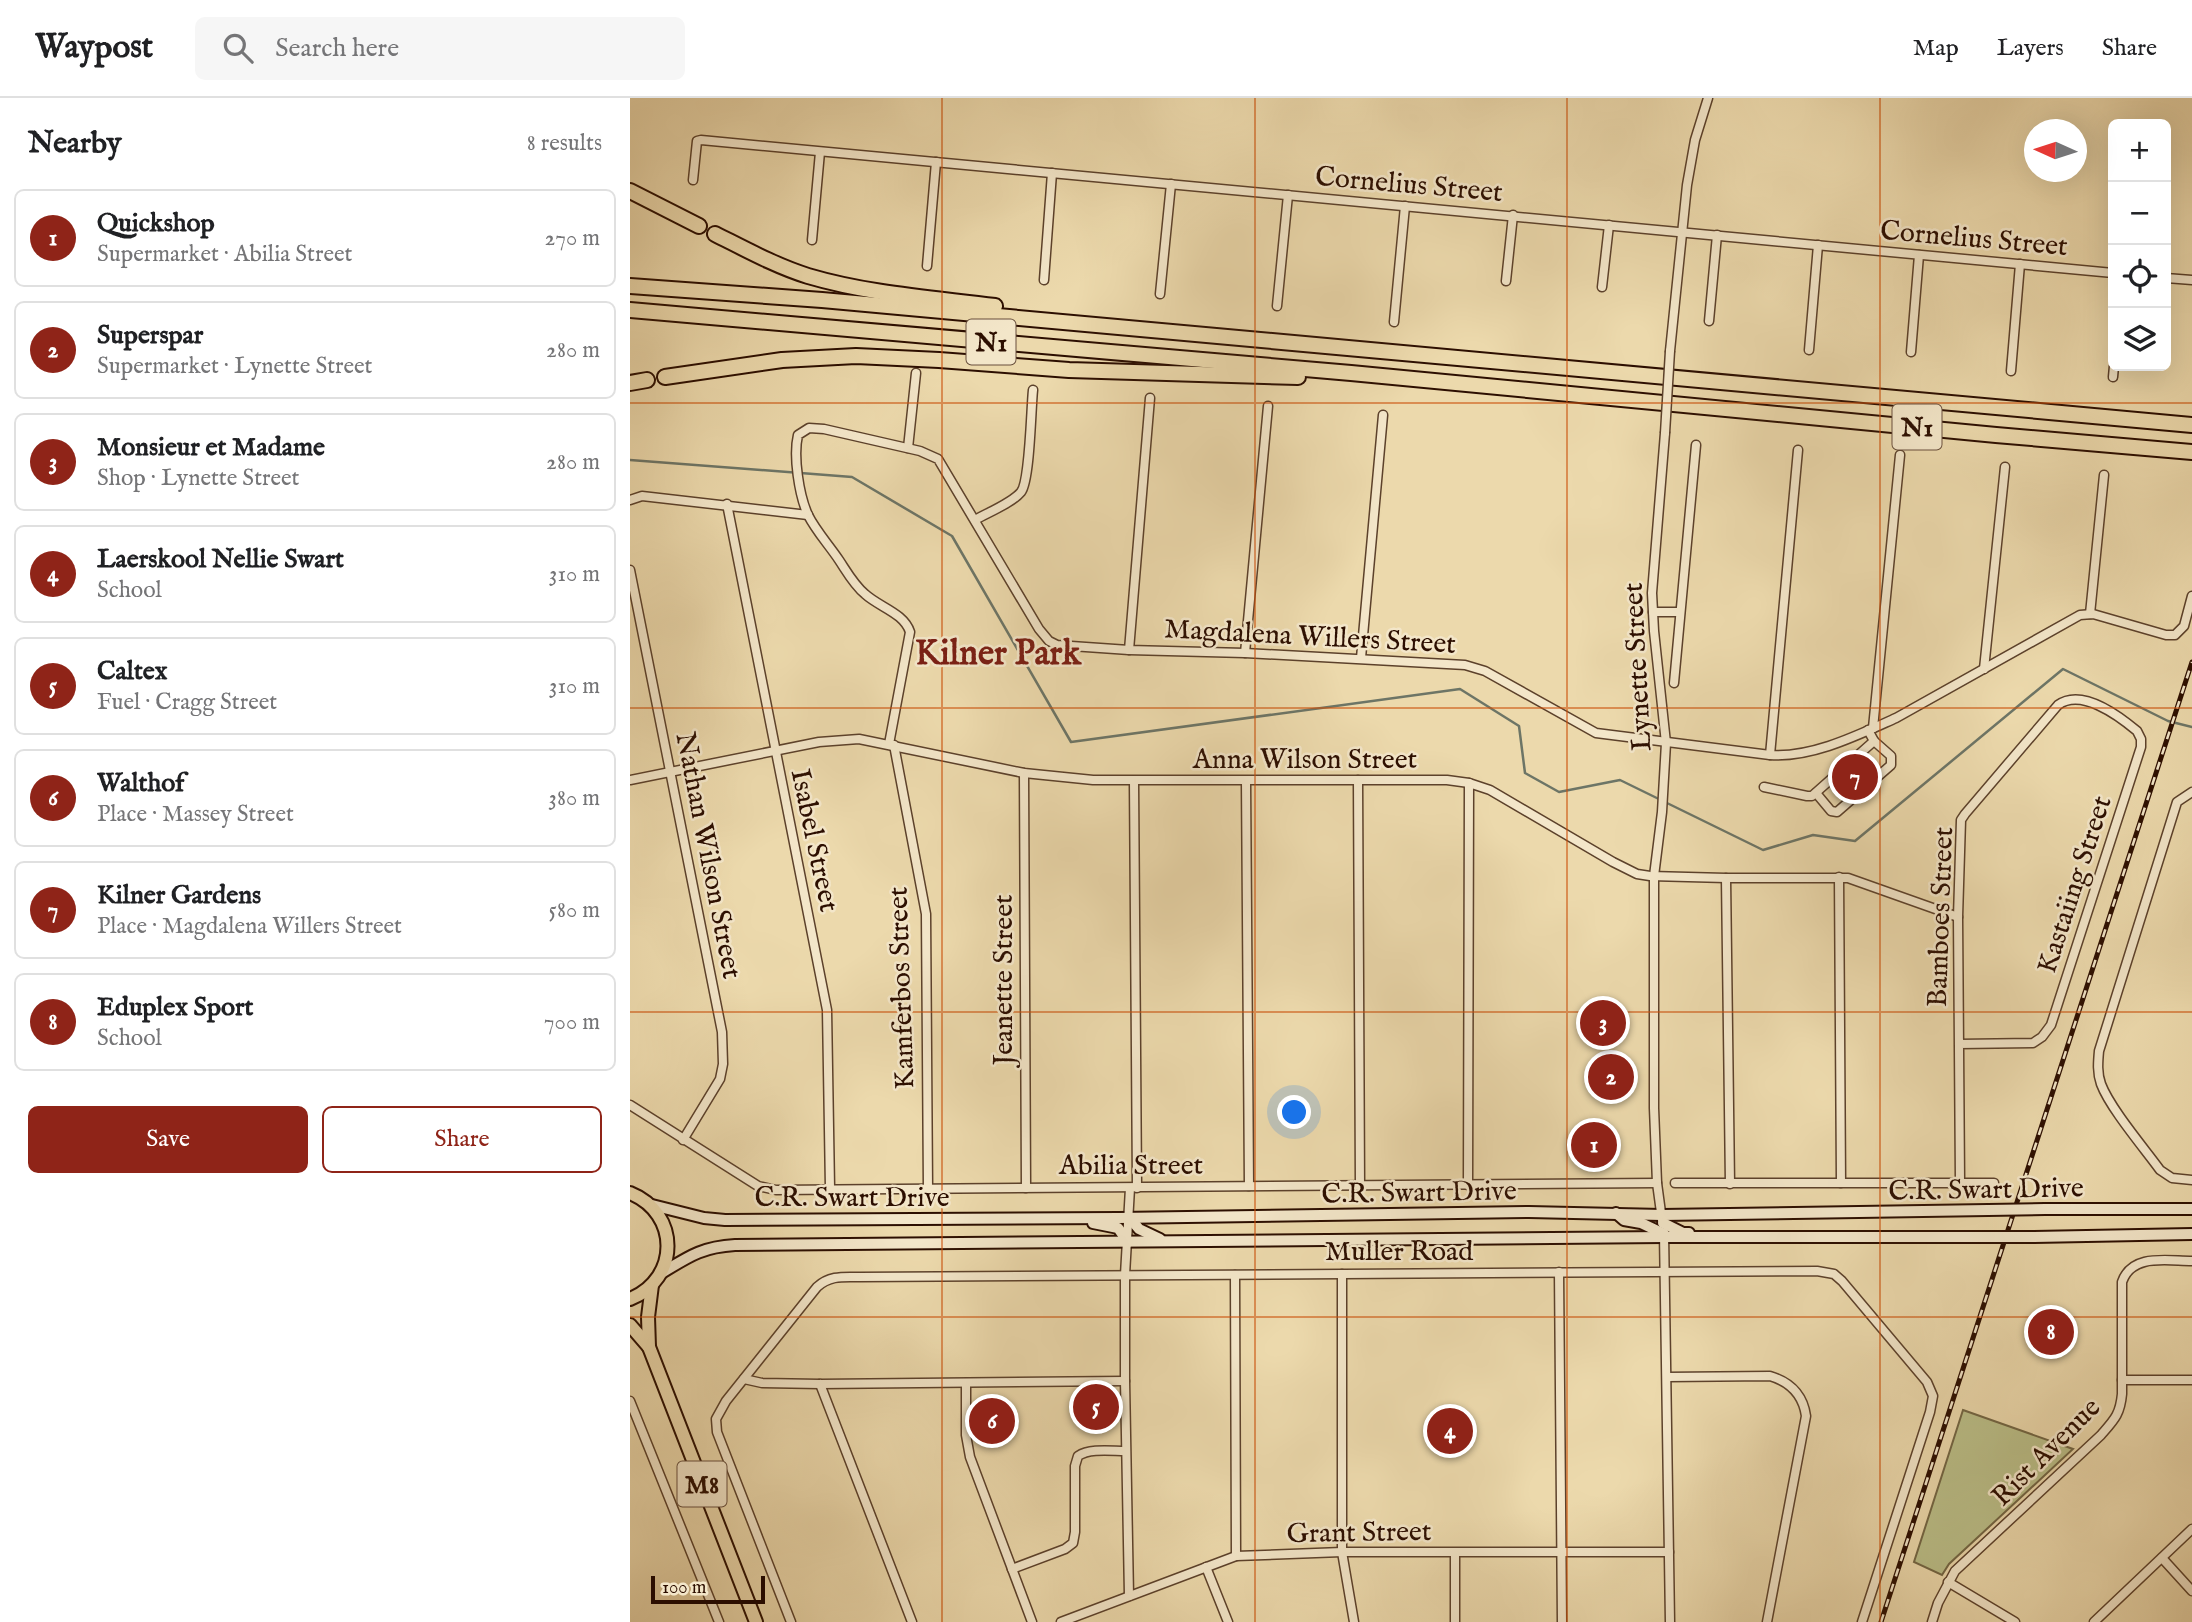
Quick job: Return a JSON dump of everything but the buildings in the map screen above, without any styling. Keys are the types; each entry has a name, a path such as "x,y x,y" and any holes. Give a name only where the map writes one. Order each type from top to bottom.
{"highway":[{"path":"630,191 699,226"},
{"path":"715,234 806,275 861,288 1242,339"},
{"name":"N1","path":"630,286 822,300 2192,425"},
{"name":"N1","path":"630,310 1351,373 2192,452"},
{"path":"664,377 782,360 856,356 1163,374 1306,377 1351,373"},
{"path":"630,383 648,380"}],"main road":[{"name":"M8","path":"632,1193 648,1204 661,1219 667,1236 666,1258 656,1280 648,1317 649,1347 756,1622"},
{"name":"C.R. Swart Drive","path":"648,1204 704,1219 718,1220 1529,1212 1616,1213 1701,1237 2192,1234"},
{"name":"C.R. Swart Drive","path":"656,1280 692,1254 717,1247 1128,1242 1663,1227 1988,1210 2192,1209"},
{"path":"1616,1213 1623,1220 1663,1227"},
{"path":"1129,1217 1139,1229 1165,1241"},
{"path":"1078,1218 1118,1228 1128,1242"},
{"path":"630,1299 644,1292 656,1280"},
{"name":"M8","path":"630,1325 649,1347"}],"street":[{"name":"Lynette Street","path":"1670,1622 1665,1272 1654,1108 1654,876 1662,812 1666,743 1653,612 1653,574 1681,231 1695,139 1708,98"},
{"name":"Cornelius Street","path":"693,180 697,141 701,140 2108,273"},
{"path":"812,240 820,152"},
{"path":"927,266 936,162"},
{"path":"1044,280 1052,173"},
{"path":"1160,294 1171,184"},
{"path":"1277,306 1287,195"},
{"path":"1394,322 1405,206"},
{"path":"1506,281 1513,215"},
{"path":"1602,287 1609,225"},
{"path":"1709,321 1717,235"},
{"path":"1809,350 1818,245"},
{"path":"1911,352 1919,255"},
{"path":"2011,371 2020,264"},
{"path":"2171,278 2192,280"},
{"path":"2113,377 2114,371"},
{"path":"908,448 916,373"},
{"path":"975,520 1011,500 1023,490 1033,390"},
{"path":"1129,650 1150,398"},
{"path":"1245,653 1268,406"},
{"path":"1362,658 1383,415"},
{"name":"Magdalena Willers Street","path":"798,435 804,429 818,428 926,452 938,459 1039,629 1049,640 1067,647 1362,658 1471,666 1485,671 1591,731 1619,737 1770,755 1800,754 1896,718 2067,621 2080,615 2091,614"},
{"name":"Kamferbos Street","path":"798,435 797,465 802,497 808,514 857,586 873,601 897,615 909,628 910,641 892,745 926,914 928,1189"},
{"path":"1674,683 1696,446"},
{"path":"1770,755 1798,450"},
{"path":"1816,793 1831,811 1837,812 1891,765 1891,756 1874,741 1871,729 1900,455"},
{"path":"1984,669 2005,467"},
{"path":"2104,475 2091,614 2169,636 2175,635 2182,629 2192,596"},
{"path":"630,500 642,496 808,514"},
{"name":"Isabel Street","path":"727,504 827,1010 830,1188"},
{"name":"Nathan Wilson Street","path":"630,570 720,1019 723,1059 719,1083 683,1140"},
{"path":"1653,612 1680,612"},
{"name":"Bamboes Street","path":"1960,1182 1960,827 1963,816 2058,705 2074,699"},
{"name":"Kastaiing Street","path":"1959,1044 2033,1044 2051,1025 2142,743 2138,732 2132,727 2091,702 2074,699"},
{"name":"Anna Wilson Street","path":"630,780 840,739 859,739 892,745 1024,773 1093,780 1447,780 1490,790 1637,874 1726,878 1839,877 1864,883 1958,917"},
{"path":"1765,786 1807,796 1816,793 1874,741"},
{"name":"Jeanette Street","path":"1024,773 1026,1188"},
{"path":"1358,780 1360,1186"},
{"path":"1129,1596 1125,1451 1125,1275 1133,1188 1135,781"},
{"path":"1246,781 1249,1186"},
{"path":"1468,1185 1469,783"},
{"path":"2192,792 2178,802 2099,1051 2100,1079 2108,1098 2160,1170 2172,1178 2192,1180"},
{"path":"1839,877 1841,1183"},
{"path":"1726,878 1730,1184"},
{"name":"Abilia Street","path":"630,1104 762,1188 776,1190 1657,1183"},
{"path":"1675,1184 1994,1183"},
{"name":"Rist Avenue","path":"1932,1622 1955,1571 2118,1417 2122,1380 2122,1282 2129,1269 2135,1264 2149,1261 2192,1261"},
{"name":"Muller Road","path":"744,1379 822,1282 836,1277 1817,1271 1834,1274 1913,1364 1930,1385 1933,1396 1862,1622"},
{"path":"1559,1272 1562,1622"},
{"path":"1342,1274 1342,1552 1354,1622"},
{"path":"1235,1275 1236,1556"},
{"path":"1667,1377 1770,1376 1791,1386 1803,1402 1806,1416 1767,1622"},
{"path":"791,1622 717,1432 716,1419 722,1407 744,1379 762,1383 820,1384 1125,1381"},
{"path":"2122,1380 2192,1380"},
{"path":"966,1383 966,1423 970,1457 1032,1622"},
{"path":"820,1384 912,1622"},
{"path":"632,1405 719,1622"},
{"path":"1012,1569 1065,1549 1073,1543 1075,1466 1078,1456 1083,1452 1125,1451"},
{"path":"2094,1622 2192,1530"},
{"name":"Grant Street","path":"1061,1622 1236,1556 1342,1552 1669,1552"},
{"path":"1455,1553 1455,1622"},
{"path":"2162,1558 2192,1591"},
{"path":"1206,1567 1228,1622"},
{"path":"1948,1582 2015,1622"}],"green space":[{"path":"1963,1410 2073,1449 1949,1564 1942,1575 1914,1562"}],"waterway":[{"path":"630,460 852,477 952,536 1071,742 1460,689 1519,726 1525,773 1559,792 1620,780 1763,850 1813,835 1855,841 2063,669 2168,721 2192,727"}],"railway":[{"path":"1881,1622 2192,662"}],"place":[{"name":"Kilner Gardens","path":"1855,777"},
{"name":"Monsieur et Madame","path":"1603,1023"},
{"name":"Superspar","path":"1611,1077"},
{"name":"Quickshop","path":"1594,1145"},
{"name":"Eduplex Sport","path":"2051,1332"},
{"name":"Caltex","path":"1096,1407"},
{"name":"Walthof","path":"992,1421"},
{"name":"Laerskool Nellie Swart","path":"1450,1431"}],"district":[{"name":"Kilner Park","path":"998,652"}]}
